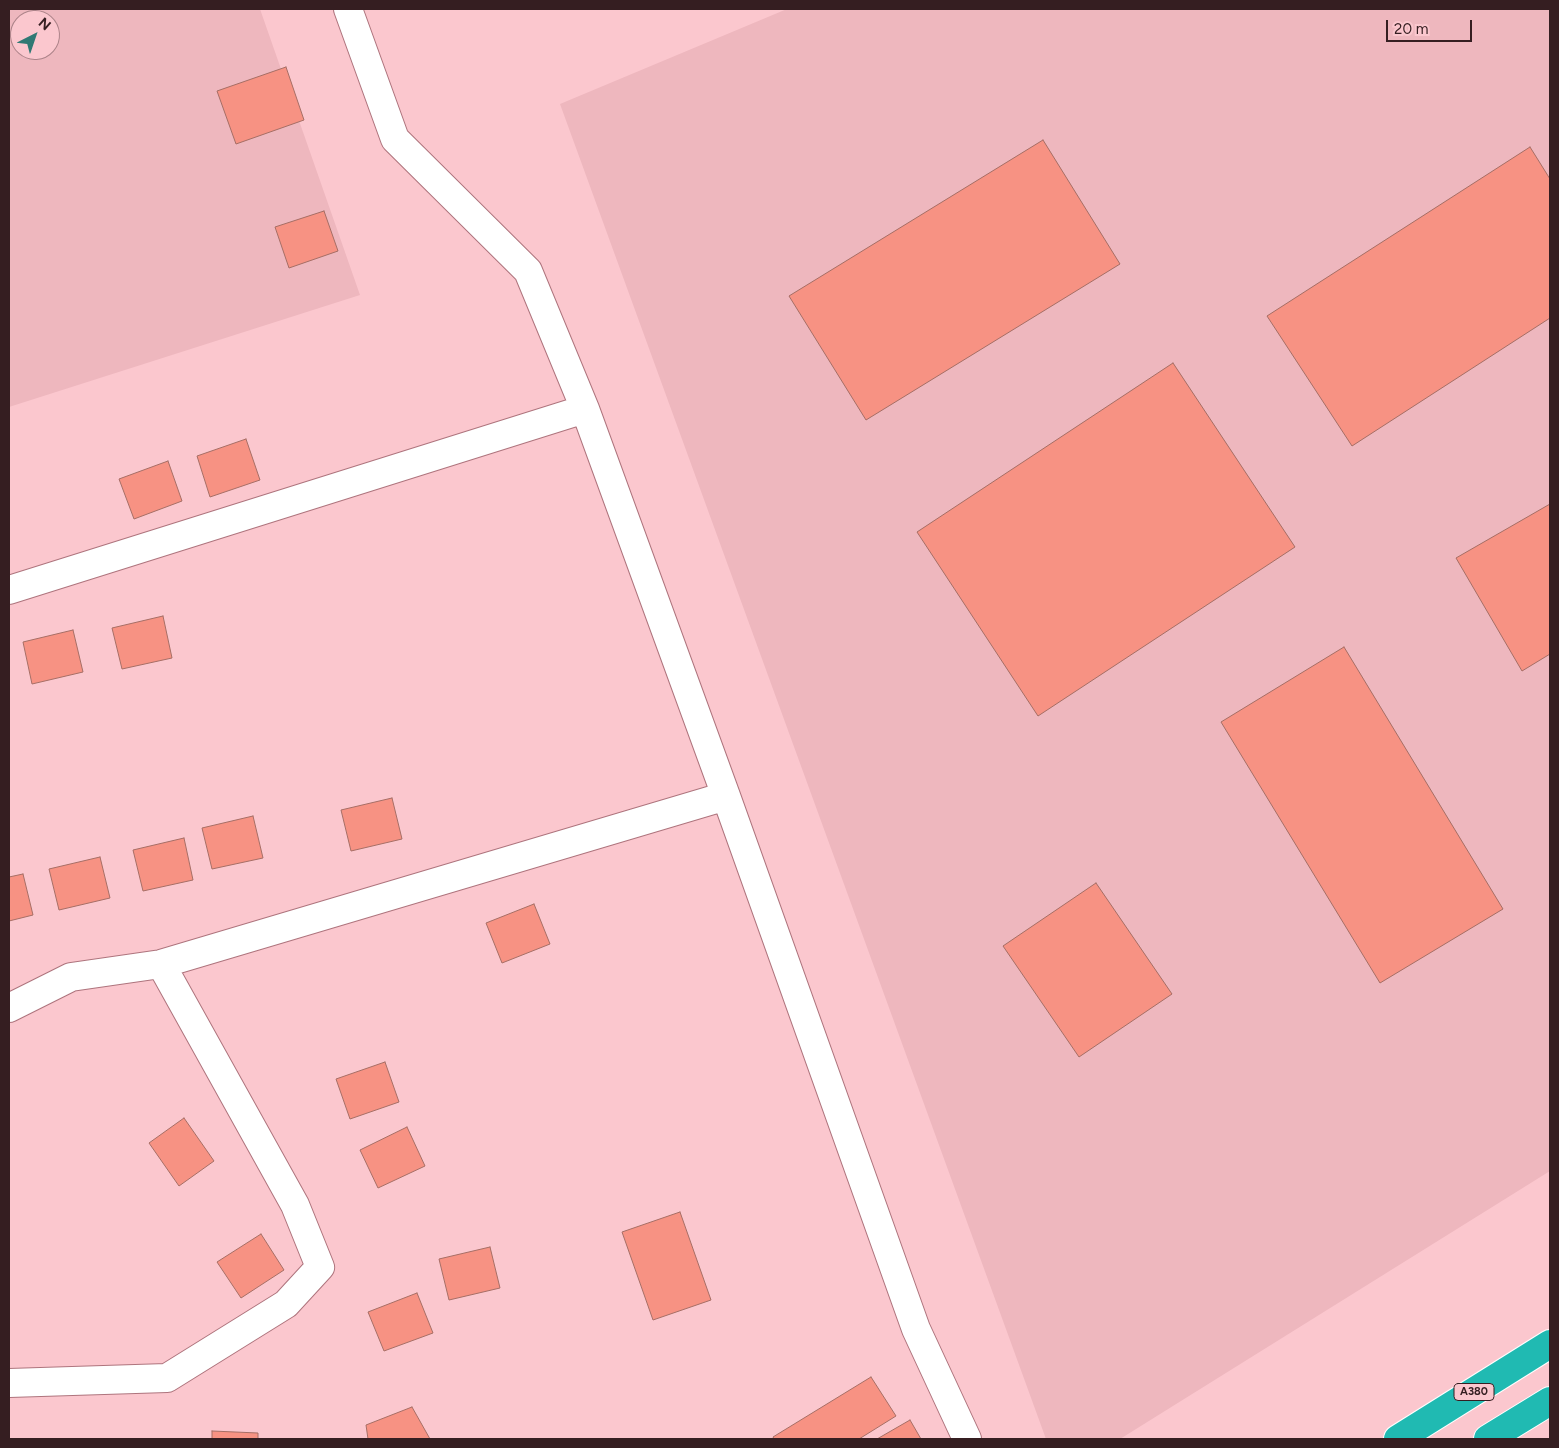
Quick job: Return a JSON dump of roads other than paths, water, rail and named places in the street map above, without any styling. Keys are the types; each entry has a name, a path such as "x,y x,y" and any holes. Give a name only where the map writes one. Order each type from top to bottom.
{"highway":[{"name":"A380","path":"1398,1439 1550,1344"},
{"path":"1488,1439 1550,1401"}],"street":[{"path":"348,9 395,139 528,271 585,410 726,796 916,1329 967,1439"},
{"path":"9,590 585,410"},
{"path":"9,1008 71,977 161,964 726,796"},
{"path":"9,1383 167,1378 286,1304 320,1267 295,1205 161,964"}]}
